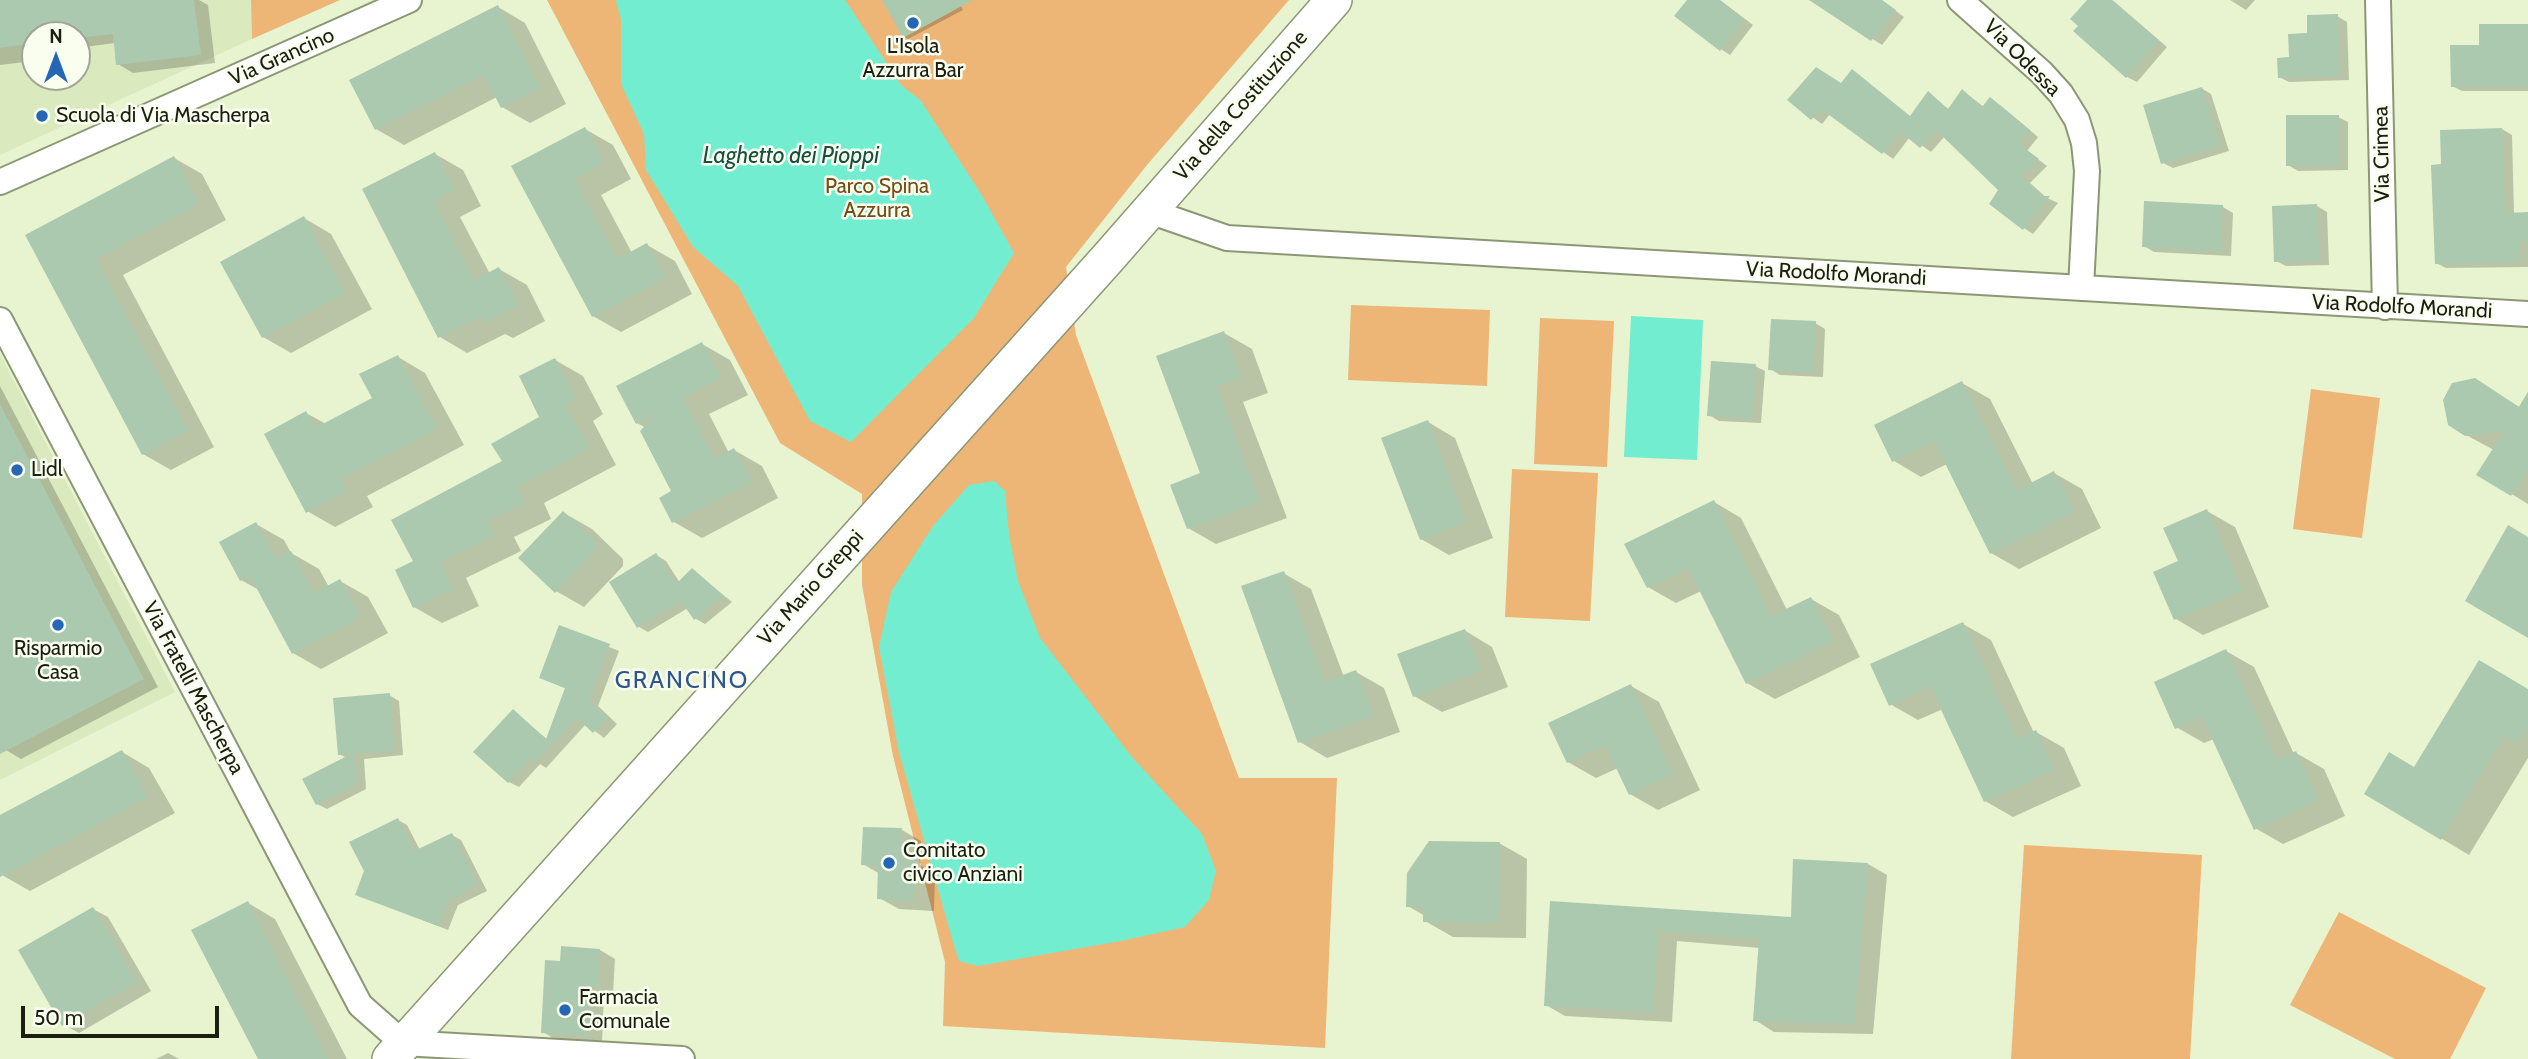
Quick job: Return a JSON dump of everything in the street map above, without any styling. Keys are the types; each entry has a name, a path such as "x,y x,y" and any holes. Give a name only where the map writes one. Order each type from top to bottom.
{"main road":[{"name":"Via della Costituzione","path":"1149,211 1334,0"},
{"name":"Via Mario Greppi","path":"397,1051 1149,211"}],"street":[{"name":"Via Grancino","path":"0,181 410,0"},
{"name":"Via Odessa","path":"1961,0 2042,73 2061,94 2077,120 2084,144 2087,171 2081,288"},
{"name":"Via Crimea","path":"2378,0 2385,307"},
{"name":"Via Rodolfo Morandi","path":"1149,211 1227,238 2528,314"},
{"name":"Via Fratelli Mascherpa","path":"0,320 360,1005 397,1051"},
{"path":"397,1051 682,1059"}],"shaded area":[{"name":"Scuola di Via Mascherpa","path":"0,0 251,0 252,39 0,155"},
{"path":"0,354 175,692 0,780"}],"green space":[{"path":"251,0 340,0 252,39"},
{"name":"Parco Spina Azzurra","path":"547,0 1289,0 1147,165 1066,267 1076,335 1239,778 1337,778 1325,1048 943,1026 945,962 893,756 862,585 862,494 780,443"},
{"path":"1351,305 1490,310 1487,386 1348,380"},
{"path":"1540,318 1614,321 1607,467 1534,464"},
{"path":"2311,389 2380,398 2362,538 2293,529"},
{"path":"1512,469 1598,473 1590,621 1505,617"},
{"path":"2024,845 2202,855 2190,1059 2011,1059"},
{"path":"2339,912 2486,988 2450,1059 2395,1059 2290,1005"}],"water":[{"name":"Laghetto dei Pioppi","path":"616,0 845,0 901,85 921,101 981,194 1014,253 974,318 851,442 810,421 738,286 693,247 646,170 644,134 621,84 621,20"},
{"path":"1631,316 1703,320 1697,460 1624,457"},
{"path":"994,481 1005,491 1009,535 1018,581 1040,638 1131,756 1202,834 1216,871 1209,900 1185,927 978,966 959,961 953,942 899,752 879,647 891,592 933,526 969,485"}],"building":[{"path":"0,0 194,0 201,55 116,65 113,34 91,36 91,21 21,21 21,45 0,48"},
{"name":"L'Isola Azzurra Bar","path":"882,0 973,0 903,38"},
{"path":"1687,0 1720,0 1744,19 1720,51 1674,16"},
{"path":"1809,0 1882,0 1896,10 1871,41"},
{"path":"2087,0 2112,0 2159,41 2126,78 2073,31 2078,26 2070,19"},
{"path":"498,5 540,88 501,108 484,75 375,130 349,80"},
{"path":"2338,14 2340,76 2278,78 2277,58 2289,57 2288,34 2307,33 2307,15"},
{"path":"2479,24 2528,24 2528,86 2451,87 2450,45 2479,45"},
{"path":"1816,67 1841,83 1852,69 1910,116 1928,91 1948,109 1962,89 1982,107 1990,97 2030,130 2019,144 2039,159 2021,177 2043,196 2050,196 2023,230 1989,204 1998,190 1936,130 1920,148 1901,132 1882,154 1821,109 1811,120 1787,100"},
{"path":"2202,87 2220,146 2161,164 2143,105"},
{"path":"2286,115 2339,115 2339,165 2286,166"},
{"path":"585,127 604,163 575,179 617,259 647,243 665,278 592,317 511,166"},
{"path":"2502,128 2505,213 2528,212 2528,242 2520,242 2521,262 2435,264 2431,165 2441,164 2440,130"},
{"path":"435,152 454,190 434,201 474,280 499,267 519,305 484,323 480,317 438,338 362,189"},
{"path":"174,156 199,204 96,259 188,431 142,455 25,235"},
{"path":"2144,201 2223,205 2221,251 2142,247"},
{"path":"2317,204 2320,260 2274,262 2272,206"},
{"path":"304,216 345,293 262,338 220,262"},
{"path":"1771,319 1816,321 1813,372 1768,370"},
{"path":"1224,331 1241,377 1216,386 1260,502 1187,529 1170,485 1200,473 1156,356"},
{"path":"702,342 721,378 683,398 714,459 734,448 752,482 672,523 659,498 671,491 640,431 657,413 636,424 616,386"},
{"path":"398,355 437,429 340,479 346,491 306,513 264,434 306,411 315,428 372,398 359,374"},
{"path":"555,358 576,397 566,405 589,449 517,487 525,503 487,521 494,535 440,562 453,590 413,608 395,570 413,561 391,520 502,461 491,444 539,417 519,376"},
{"path":"1711,361 1756,364 1752,419 1707,416"},
{"path":"2475,378 2519,407 2528,392 2528,469 2511,496 2476,475 2504,431 2465,436 2448,425 2443,400 2452,383"},
{"path":"1962,381 2017,490 2054,471 2075,512 1990,554 1934,441 1892,462 1874,425"},
{"name":"Risparmio Casa","path":"0,404 144,679 0,754"},
{"path":"1428,420 1466,522 1420,540 1381,438"},
{"path":"1714,500 1771,616 1811,597 1833,641 1746,684 1688,568 1647,588 1624,544"},
{"path":"2207,509 2242,591 2174,620 2153,572 2178,561 2163,528"},
{"path":"563,511 596,541 596,550 555,593 518,558"},
{"path":"256,522 276,559 291,551 314,593 340,579 361,617 292,654 250,576 240,581 219,542"},
{"path":"2508,525 2528,537 2528,638 2465,601"},
{"path":"656,553 676,584 692,568 723,595 694,620 681,601 637,628 609,582"},
{"path":"1284,571 1324,682 1356,670 1373,716 1298,743 1241,586"},
{"path":"1963,622 2017,739 2036,730 2054,770 1984,802 1930,686 1889,706 1870,664"},
{"path":"559,625 610,644 589,700 608,717 593,733 577,718 535,763 530,759 508,783 473,752 513,709 546,739 565,688 539,678"},
{"path":"1465,629 1481,671 1413,697 1397,654"},
{"path":"2226,649 2277,760 2296,751 2319,800 2254,830 2202,717 2175,729 2154,682"},
{"path":"2479,660 2528,689 2528,726 2517,744 2504,736 2441,840 2364,794 2389,752 2414,767"},
{"path":"1631,684 1673,774 1629,795 1605,745 1567,763 1548,723"},
{"path":"390,693 394,751 354,754 357,784 316,805 302,779 351,754 338,755 333,698"},
{"path":"122,750 148,797 0,877 0,815"},
{"path":"398,818 414,851 452,833 478,885 448,900 438,926 355,895 364,871 349,842"},
{"name":"Comitato civico Anziani","path":"863,827 902,828 901,860 916,860 914,901 877,899 878,866 861,865"},
{"path":"1429,841 1500,842 1498,923 1423,922 1423,907 1406,907 1407,873"},
{"path":"1793,859 1868,863 1854,1024 1753,1021 1759,939 1658,931 1653,1012 1544,1006 1550,901 1791,917"},
{"path":"248,901 328,1059 258,1059 191,930"},
{"path":"93,907 137,982 62,1026 18,950"},
{"name":"Farmacia Comunale","path":"561,946 600,949 598,987 590,986 587,1036 541,1033 545,960 560,961"}],"place":[{"name":"L'Isola Azzurra Bar","path":"913,23"},
{"name":"Scuola di Via Mascherpa","path":"42,116"},
{"name":"Lidl","path":"17,470"},
{"name":"Risparmio Casa","path":"58,625"},
{"name":"Comitato civico Anziani","path":"889,863"},
{"name":"Farmacia Comunale","path":"565,1010"}],"district":[{"name":"GRANCINO","path":"682,681"}]}
